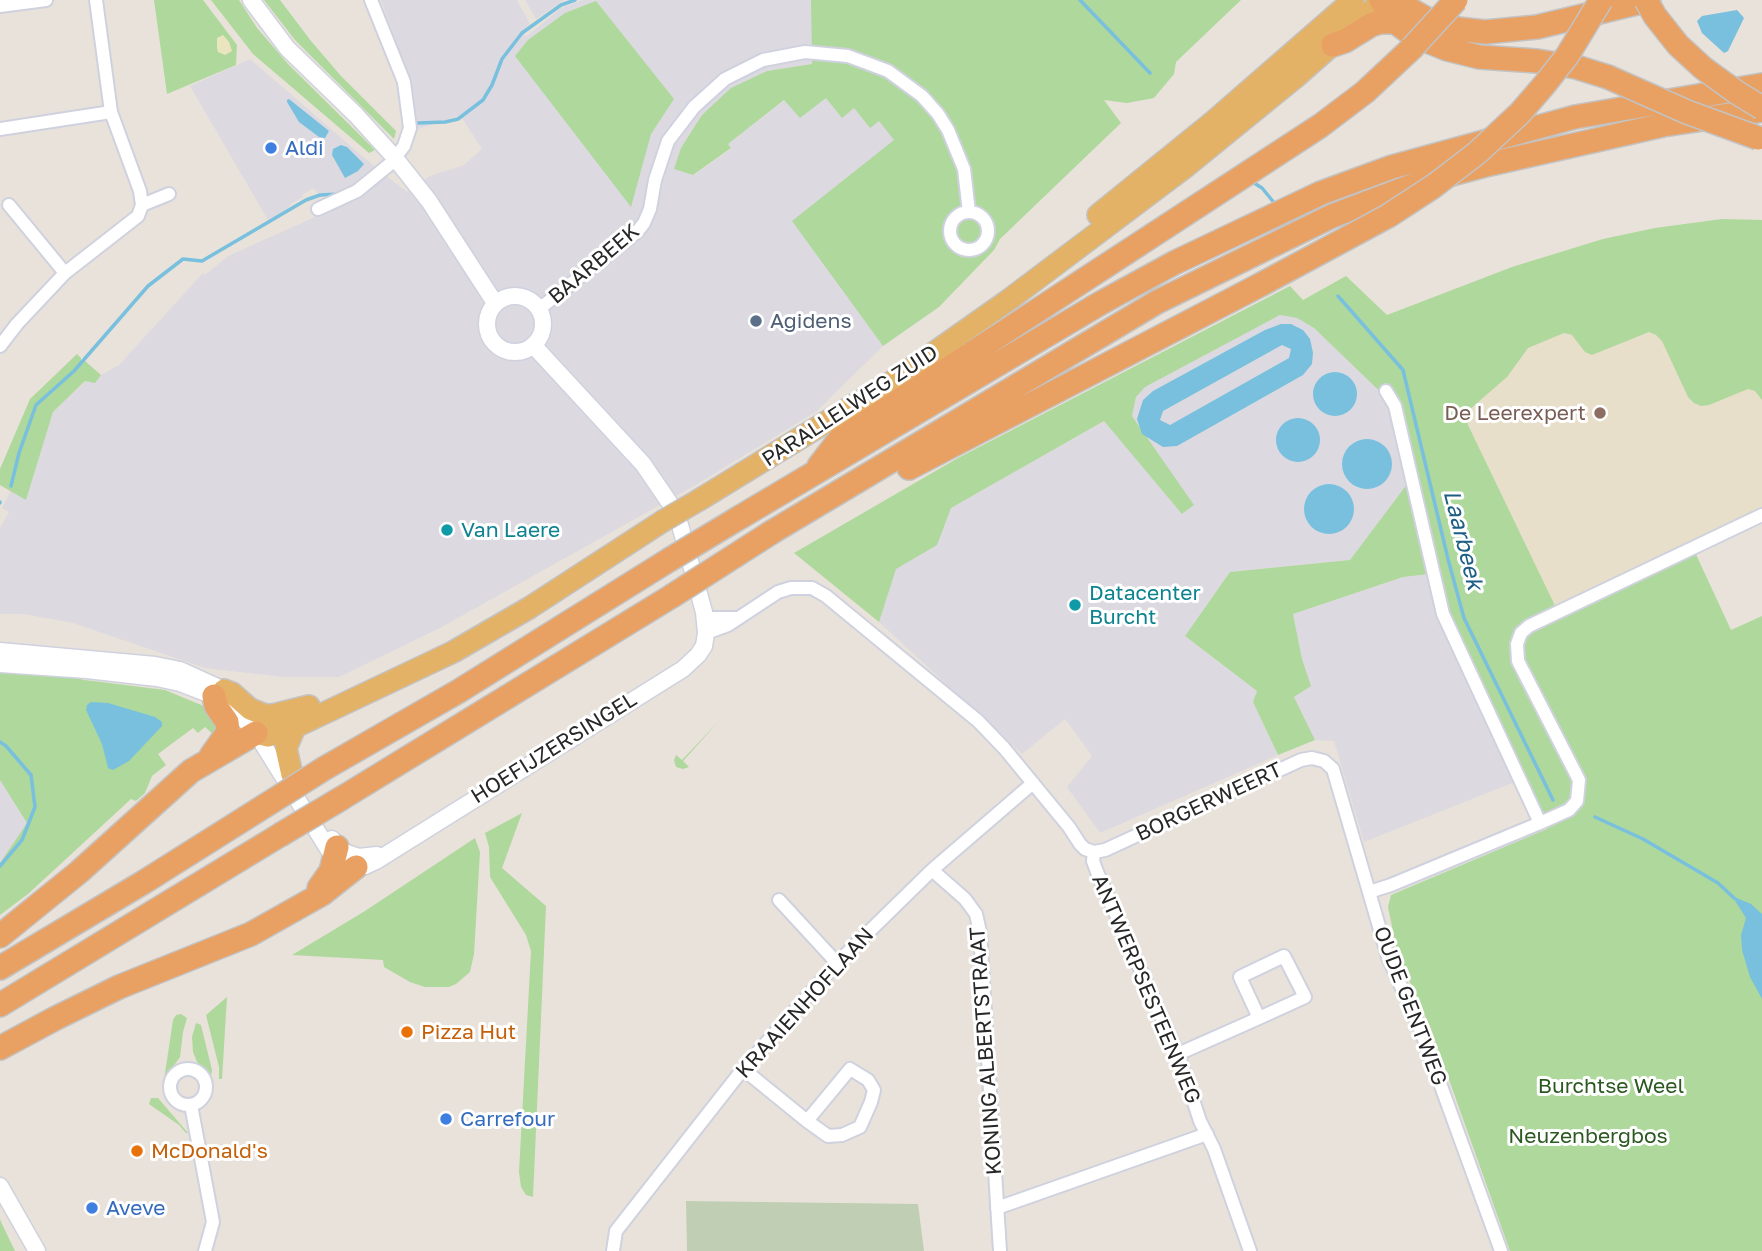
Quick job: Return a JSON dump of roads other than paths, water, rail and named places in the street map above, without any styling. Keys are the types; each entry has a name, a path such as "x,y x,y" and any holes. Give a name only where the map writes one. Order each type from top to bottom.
{"highway":[{"name":"PARALLELWEG ZUID","path":"262,733 309,706 456,634 898,378 1010,299 1177,163 1220,127 1353,0"},
{"path":"1419,0 1430,12 1458,29"},
{"path":"811,477 839,440 1258,168 1347,106 1412,48 1456,0"},
{"path":"821,501 872,487 1388,216 1477,153 1520,113 1567,56 1601,0"},
{"path":"1386,4 1458,29 1485,32 1528,28 1647,0 1655,16 1678,45 1703,68 1762,109"},
{"path":"1333,45 1380,22 1386,4"},
{"path":"1386,4 1413,34 1447,49 1479,57 1563,65 1608,76 1687,113 1760,139"},
{"name":"PARALLELWEG ZUID","path":"1220,127 1333,45"},
{"path":"0,968 144,882 325,768 459,691 737,519 1099,304 1174,263 1321,193 1392,167 1575,117 1762,85"},
{"path":"0,1005 672,596 821,501 938,435 1157,302 1245,257 1332,216 1423,182 1663,125 1762,109"},
{"name":"PARALLELWEG ZUID","path":"262,733 296,727 420,668 495,628 661,517"},
{"path":"205,762 228,732 227,722 216,706 219,693 232,693 250,709 265,715 309,706"},
{"path":"292,775 286,748 296,727"},
{"path":"0,936 79,872 171,788 205,762 262,733"},
{"path":"0,1048 120,987 251,934 322,894 343,858"}],"street":[{"path":"0,6 46,0"},
{"path":"0,346 65,273 138,216 142,205 140,191 111,112 96,0"},
{"path":"251,0 287,48 356,115 429,201 495,303"},
{"path":"318,209 357,191 393,161 404,146 410,128 404,82 371,0"},
{"name":"BAARBEEK","path":"539,309 644,223 668,141 694,107 725,79 764,60 806,52 848,56 888,71 922,96 938,114 957,151 964,169 969,212"},
{"path":"0,129 111,112"},
{"path":"142,205 169,194"},
{"path":"9,205 65,273"},
{"path":"508,296 520,296 532,301 539,309 542,330 533,345 512,352 502,349 492,340 486,324 495,303 508,296"},
{"path":"533,345 627,445 662,491 680,525 706,625"},
{"path":"1387,391 1395,406 1443,614 1540,823"},
{"path":"1369,892 1540,823 1569,810 1577,800 1579,780 1518,661 1517,644 1521,633 1529,626 1762,515"},
{"name":"ANTWERPSESTEENWEG","path":"706,625 728,625 779,592 790,588 812,589 826,596 978,721 1004,748 1080,844 1094,852 1093,861 1097,872 1178,1054 1200,1121 1250,1251"},
{"name":"HOEFIJZERSINGEL","path":"343,858 365,866 683,669 698,655 706,625"},
{"path":"0,651 155,665 180,670 219,693 262,733 292,775 343,858"},
{"path":"0,664 158,678 219,693"},
{"path":"262,733 343,858"},
{"name":"BORGERWEERT","path":"1094,852 1105,850 1301,760 1312,758 1324,761"},
{"name":"OUDE GENTWEG","path":"1324,761 1334,769 1388,957 1421,1031 1501,1251"},
{"name":"KRAAIENHOFLAAN","path":"613,1251 616,1231 743,1069 837,963 932,870 1033,783"},
{"path":"343,858 387,853"},
{"name":"KONING ALBERTSTRAAT","path":"932,870 965,899 976,914 981,932 1000,1251"},
{"path":"779,900 837,963"},
{"path":"1178,1054 1259,1018 1305,997 1284,956 1240,977 1259,1018"},
{"path":"743,1069 807,1121 828,1136 842,1135 860,1128 874,1090 868,1080 850,1069 807,1121"},
{"path":"191,1105 213,1222 205,1251"},
{"path":"997,1208 1207,1134"},
{"path":"0,1186 37,1251"}],"water":[{"path":"1737,10 1744,18 1728,51 1724,53 1702,33 1697,21 1702,16"},
{"path":"289,99 329,131 325,138 319,137 299,122 287,102"},
{"path":"341,145 347,147 364,164 345,178 332,155 333,149"},
{"path":"1281,324 1291,324 1303,330 1310,339 1313,353 1312,364 1303,375 1177,446 1163,447 1142,434 1137,419 1143,400 1153,391 1265,330","holes":["1282,345 1291,349 1289,358 1170,425 1160,420 1163,411"]},
{"path":"1335,372 1351,378 1357,394 1351,410 1335,416 1319,410 1313,394 1319,378"},
{"path":"1298,418 1314,424 1320,440 1314,456 1298,462 1282,456 1276,440 1282,424"},
{"path":"1367,439 1385,446 1392,464 1385,482 1367,489 1349,482 1342,464 1349,446"},
{"path":"1329,484 1347,491 1354,509 1347,527 1329,534 1311,527 1304,509 1311,491"},
{"path":"91,702 108,703 155,717 162,722 162,726 129,761 113,770 108,768 102,744 86,710"},
{"path":"1732,896 1751,904 1762,914 1762,999 1750,977 1742,950 1741,935 1746,918"}],"waterway":[{"path":"418,123 458,119 483,100 502,59 522,33 561,5 575,0"},
{"name":"Laarbeek","path":"1080,0 1150,73"},
{"path":"1251,181 1262,188 1276,205"},
{"path":"11,486 36,405 74,371 148,286 183,259 202,261 306,200 320,195 340,194"},
{"name":"Laarbeek","path":"1338,296 1403,370 1464,618 1553,800"},
{"path":"0,742 31,775 35,807 22,840 0,866"},
{"name":"Laarbeek","path":"1595,817 1643,839 1718,883 1734,898"}],"place":[{"name":"Aldi","path":"271,148"},
{"name":"Agidens","path":"756,321"},
{"name":"De Leerexpert","path":"1600,413"},
{"name":"Van Laere","path":"447,530"},
{"name":"Datacenter Burcht","path":"1075,605"},
{"name":"Pizza Hut","path":"407,1032"},
{"name":"Carrefour","path":"446,1119"},
{"name":"McDonald's","path":"137,1151"},
{"name":"Aveve","path":"92,1208"}],"park label":[{"name":"Burchtse Weel","path":"1611,1086"},
{"name":"Neuzenbergbos","path":"1588,1136"}]}
